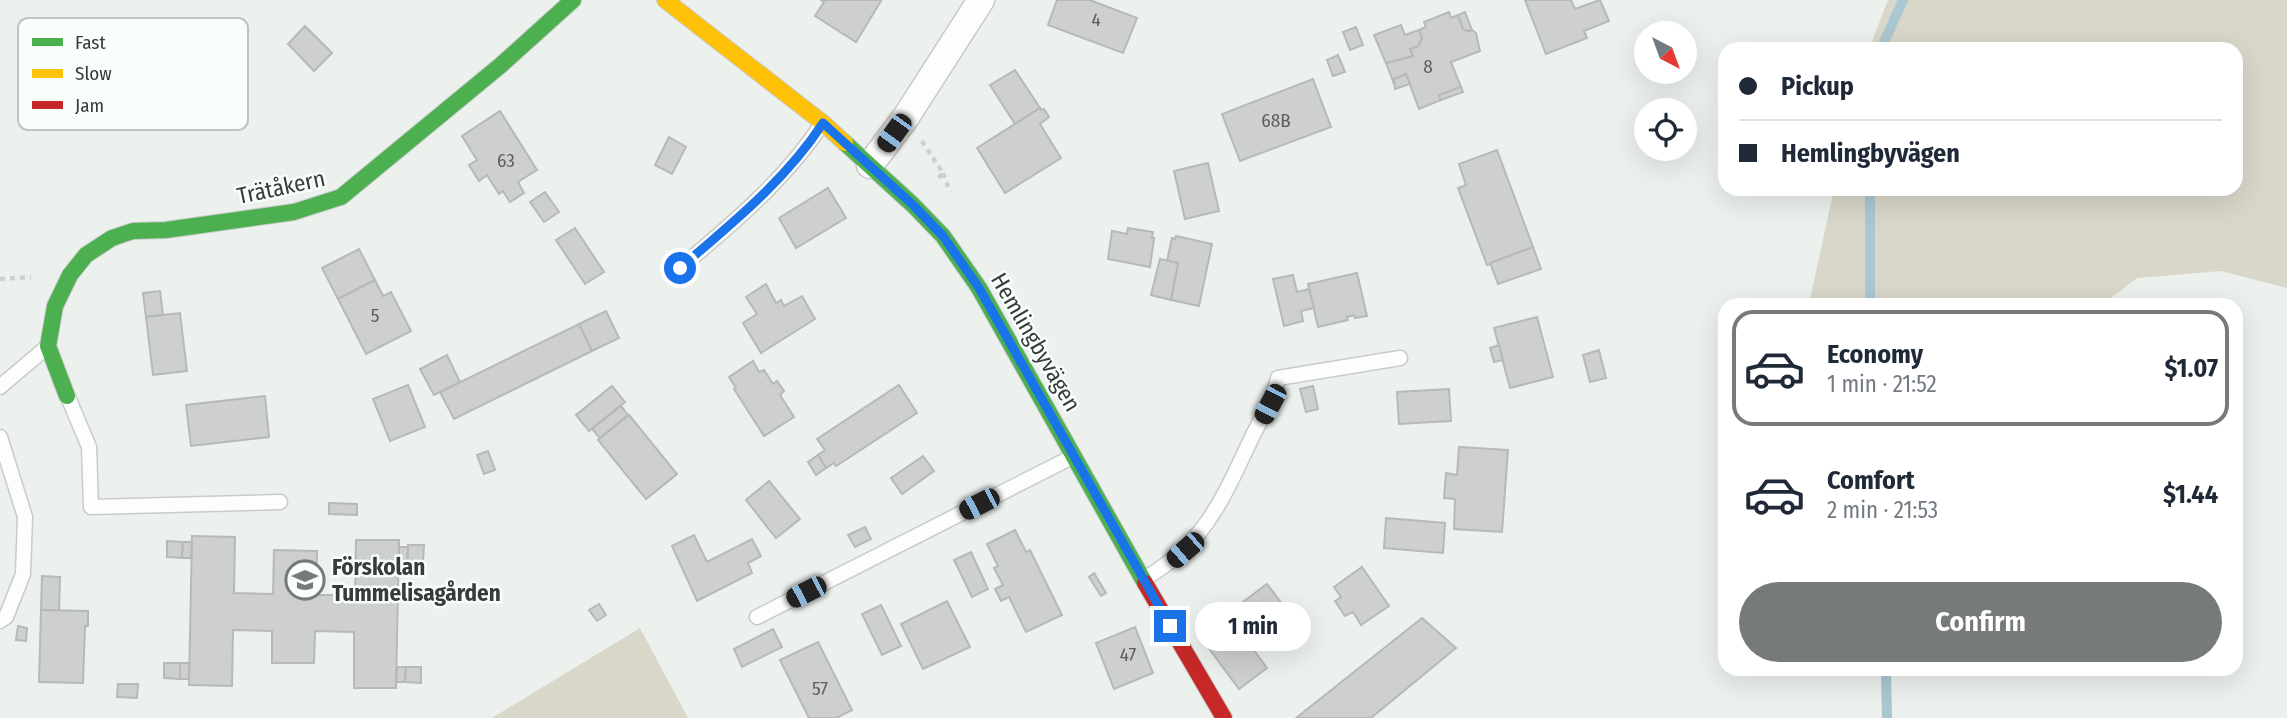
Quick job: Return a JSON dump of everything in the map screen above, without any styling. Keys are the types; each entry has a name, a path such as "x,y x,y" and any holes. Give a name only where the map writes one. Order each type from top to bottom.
{"street":[{"name":"Trätåkern","path":"48,346 55,306 70,275 86,255 112,238 133,231 166,230 294,212 341,197 501,65 573,0"},
{"name":"Hemlingbyvägen","path":"666,0 823,123 943,236 979,288 1224,718"},
{"path":"870,165 905,117 981,0"},
{"path":"48,346 67,396"}],"lane":[{"path":"680,268 766,190 811,142 823,123"},
{"path":"0,387 48,346"},
{"path":"1143,580 1165,567 1185,550 1211,517 1230,487 1270,404 1278,378 1399,358"},
{"path":"67,396 89,447 91,507 280,502"},
{"path":"0,437 25,517 23,574 6,617 0,621"},
{"path":"757,617 1075,456"}],"shaded area":[{"path":"1888,0 2287,0 2287,288 2221,271 2137,278 2111,298 1810,298 1832,196 2243,196 2243,42 1872,42"},
{"path":"640,628 688,718 492,718"}],"building":[{"path":"821,0 881,1 856,42 815,16 824,2"},
{"path":"1057,0 1090,0 1137,18 1123,53 1048,25"},
{"path":"1525,0 1571,0 1575,9 1600,0 1609,21 1584,31 1587,38 1546,54"},
{"path":"1449,12 1451,18 1458,15 1463,29 1476,33 1480,51 1451,62 1461,87 1439,95 1441,100 1419,109 1406,74 1394,79 1394,84 1386,63 1413,56 1410,49 1418,46 1422,38 1419,30 1426,27 1424,22"},
{"path":"1465,12 1472,30 1463,29 1458,15"},
{"path":"1401,25 1405,35 1419,30 1422,38 1418,46 1410,49 1413,56 1386,63 1374,35"},
{"path":"305,26 332,53 314,71 288,44"},
{"path":"1356,27 1363,45 1350,50 1343,32"},
{"path":"1338,55 1345,72 1333,76 1327,60"},
{"path":"1015,70 1040,108 1015,124 990,85"},
{"path":"1406,74 1410,84 1395,89 1394,79"},
{"path":"1313,79 1331,127 1240,161 1222,114"},
{"path":"1461,87 1463,92 1441,100 1439,95"},
{"path":"1040,108 1044,109 1049,117 1040,124 1061,158 1005,193 977,148"},
{"path":"500,111 537,170 518,182 524,193 510,202 503,191 499,194 487,175 479,181 469,165 477,160 462,136"},
{"path":"669,137 686,147 672,174 655,165"},
{"path":"1497,150 1533,247 1487,265 1458,188 1466,185 1459,164"},
{"path":"1208,163 1219,211 1185,219 1174,171"},
{"path":"828,188 846,218 796,248 779,218"},
{"path":"545,192 559,212 544,222 530,202"},
{"path":"575,228 604,272 585,284 556,240"},
{"path":"1128,228 1153,232 1150,267 1108,259 1112,231 1127,234"},
{"path":"1176,236 1212,244 1199,306 1171,300 1178,263 1167,261 1172,238 1175,239"},
{"path":"1533,247 1541,269 1498,284 1490,263"},
{"path":"359,249 375,280 338,299 322,268"},
{"path":"1160,259 1178,263 1171,300 1151,295"},
{"path":"1357,273 1367,316 1355,318 1354,315 1347,317 1348,320 1318,327 1308,284"},
{"path":"1293,275 1297,292 1309,289 1314,308 1301,311 1303,321 1284,326 1273,279"},
{"path":"375,280 383,296 391,292 411,331 366,354 338,299"},
{"path":"766,284 776,303 781,300 784,306 802,296 815,319 761,353 743,323 757,314 746,297"},
{"path":"160,291 163,315 146,317 143,293"},
{"path":"606,311 619,338 592,351 579,324"},
{"path":"180,313 187,371 153,375 146,317"},
{"path":"1537,317 1553,377 1510,388 1494,328"},
{"path":"579,324 592,351 454,419 440,392"},
{"path":"1499,345 1503,360 1494,362 1490,348"},
{"path":"1599,350 1606,378 1590,382 1583,355"},
{"path":"447,355 460,382 434,395 420,369"},
{"path":"753,361 759,372 764,370 773,384 777,381 784,391 780,395 794,417 764,436 729,377"},
{"path":"408,385 425,427 390,441 373,399"},
{"path":"899,385 917,413 836,466 834,463 826,468 818,455 825,450 817,439"},
{"path":"612,386 625,402 589,431 576,415"},
{"path":"1313,386 1318,409 1306,412 1300,389"},
{"path":"1449,389 1451,421 1399,424 1397,392"},
{"path":"265,396 269,437 191,446 186,405"},
{"path":"621,406 628,415 600,438 592,429"},
{"path":"629,415 677,474 646,499 598,440"},
{"path":"1459,447 1508,450 1502,532 1454,529 1455,499 1444,498 1446,473 1457,475"},
{"path":"488,451 495,470 484,474 477,455"},
{"path":"818,455 826,468 816,475 808,462"},
{"path":"923,456 934,471 902,494 891,478"},
{"path":"769,481 800,519 776,538 746,500"},
{"path":"329,503 357,504 357,515 329,514"},
{"path":"1386,518 1445,523 1443,553 1384,548"},
{"path":"865,527 871,539 855,547 848,535"},
{"path":"1015,530 1026,552 1030,550 1062,615 1026,632 1009,597 1001,601 995,589 1003,585 994,568 998,566 987,544"},
{"path":"694,535 707,562 752,539 761,556 748,563 752,573 697,601 672,546"},
{"path":"192,536 235,537 234,593 273,594 274,550 317,551 316,595 355,595 356,540 399,540 396,688 354,688 354,632 315,631 314,663 272,663 272,631 233,630 232,686 189,685"},
{"path":"167,541 183,542 182,558 167,557"},
{"path":"183,542 192,542 191,558 182,558"},
{"path":"408,545 424,545 423,562 407,562"},
{"path":"399,547 408,547 407,562 399,562"},
{"path":"971,552 988,589 972,597 954,560"},
{"path":"1362,567 1389,606 1361,625 1353,612 1345,616 1335,601 1341,597 1334,587"},
{"path":"1094,573 1106,593 1101,596 1089,577"},
{"path":"42,576 60,577 59,611 41,610"},
{"path":"1267,584 1288,612 1248,642 1267,668 1239,689 1199,635"},
{"path":"947,601 970,647 923,669 901,624"},
{"path":"599,604 606,615 597,621 589,610"},
{"path":"881,605 901,646 882,655 862,614"},
{"path":"41,610 88,611 83,683 39,682"},
{"path":"1422,618 1456,648 1371,718 1296,718"},
{"path":"18,626 27,628 26,641 16,640"},
{"path":"1135,627 1153,673 1114,689 1096,643"},
{"path":"773,629 782,647 742,667 734,649"},
{"path":"818,642 852,710 836,718 809,718 780,660"},
{"path":"164,663 180,663 180,679 164,678"},
{"path":"180,663 189,663 189,679 180,679"},
{"path":"397,667 406,667 405,682 396,682"},
{"path":"406,667 421,667 421,683 405,682"},
{"path":"118,684 138,684 137,698 117,697"}],"waterway":[{"path":"1884,42 1903,0"},
{"path":"1870,196 1870,298"},
{"path":"1886,676 1887,718"}],"traffic: fast":[{"path":"67,396 48,346 55,306 70,275 86,255 112,238 133,231 166,230 294,212 341,197 501,65 573,0"},
{"path":"845,143 943,236 979,288 1145,583"}],"traffic: slow":[{"path":"665,0 845,143"}],"traffic: jam":[{"path":"1145,583 1224,718"}],"place":[{"name":"Förskolan Tummelisagården","path":"305,580"}],"route":[{"path":"680,268 738,218 784,172 811,142 823,123 943,236 979,288 1170,626"}]}
